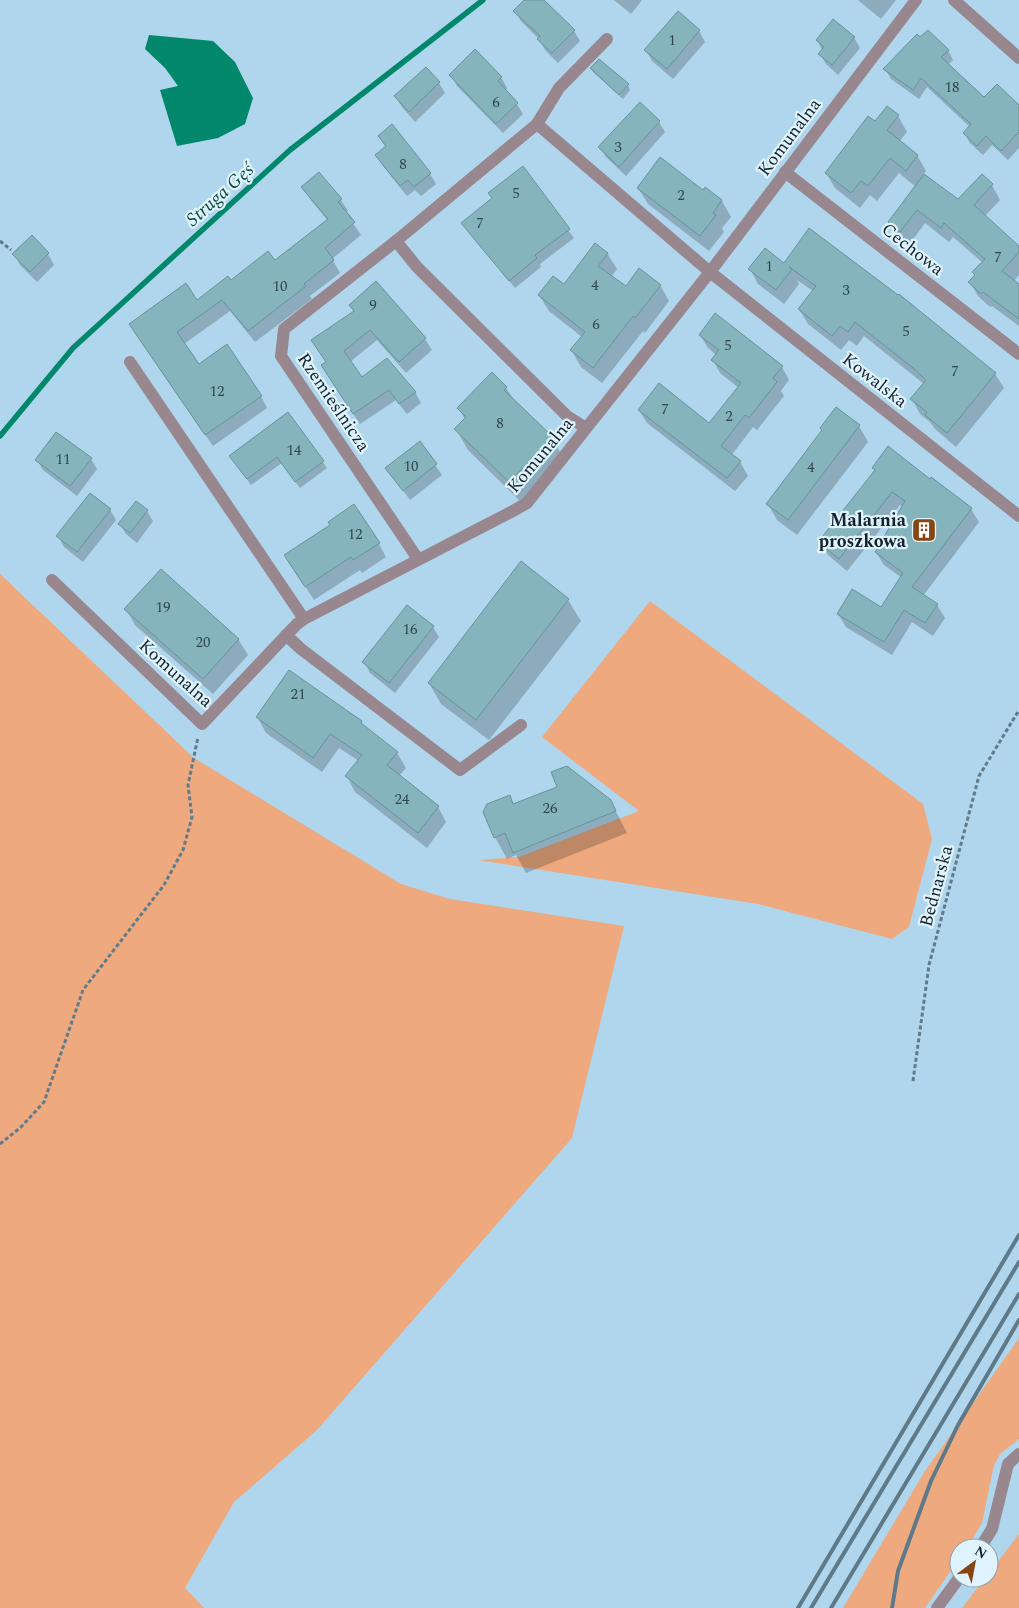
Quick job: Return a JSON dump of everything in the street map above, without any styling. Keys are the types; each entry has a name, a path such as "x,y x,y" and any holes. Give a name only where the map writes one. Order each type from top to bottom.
{"street":[{"name":"Komunalna","path":"52,580 202,724 286,635 304,619 513,512 527,503 710,272 916,0"},
{"path":"954,0 1019,58"},
{"name":"Rzemieślnicza","path":"418,559 281,356 284,329 396,242 537,124 559,88 608,39"},
{"path":"537,124 710,272"},
{"name":"Cechowa","path":"785,172 1019,354"},
{"path":"396,242 417,267 567,416 586,428"},
{"name":"Kowalska","path":"710,272 1019,516"},
{"path":"130,362 304,619"},
{"path":"286,635 301,649 460,770 521,725"},
{"path":"986,1538 992,1528 1008,1464 1019,1454"},
{"path":"937,1608 952,1588"}],"path":[{"path":"0,241 12,250"},
{"name":"Bednarska","path":"912,1081 929,965 979,776 1019,710"},
{"path":"0,1144 22,1126 44,1102 83,990 164,885 183,850 192,817 188,785 194,747 202,724"}],"shaded area":[{"path":"149,35 213,41 235,62 253,98 245,124 218,138 177,146 160,90 178,86 165,68 145,49"},
{"path":"0,574 194,758 401,884 450,899 624,926 572,1138 317,1430 234,1502 185,1588 204,1608 0,1608"},
{"path":"650,601 923,804 932,839 909,927 892,939 758,904 478,860 519,857 639,811 542,737"},
{"path":"1019,1338 1019,1439 1000,1454 994,1465 982,1523 973,1538 949,1538 949,1573 925,1608 843,1608 925,1471"},
{"path":"1019,1534 1019,1608 962,1608 977,1588 999,1588 999,1560"}],"building":[{"path":"524,0 544,0 575,30 552,53 537,39 540,36 513,11"},
{"path":"678,11 700,30 667,69 644,50"},
{"path":"833,19 855,37 832,65 818,54 824,47 816,40"},
{"path":"928,30 949,50 941,57 984,97 997,84 1019,105 1019,132 1001,151 986,136 977,146 963,133 971,124 921,78 913,90 883,69 917,34 920,37"},
{"path":"475,49 502,77 498,81 518,103 496,124 449,75"},
{"path":"599,59 629,84 619,95 590,68"},
{"path":"426,67 440,82 409,112 394,96"},
{"path":"640,102 660,121 619,167 598,147"},
{"path":"887,106 899,115 887,130 918,155 906,171 890,158 868,186 861,181 851,193 825,173 868,116 875,121"},
{"path":"392,124 431,173 414,187 408,180 400,186 375,155 386,146 378,136"},
{"path":"660,157 703,190 705,187 722,200 713,213 716,215 700,236 637,188"},
{"path":"523,166 570,229 535,255 537,258 509,281 461,223 492,198 488,193"},
{"path":"319,172 342,199 338,202 355,222 325,248 334,260 304,284 306,286 248,331 222,300 177,332 199,364 227,344 262,396 205,435 129,324 186,283 197,300 228,276 231,280 268,251 275,260 328,219 301,187"},
{"path":"924,174 958,199 982,174 993,184 974,205 1019,246 1019,252 1002,271 1019,284 1019,319 983,292 981,294 968,282 975,275 972,272 985,259 944,223 941,228 917,210 900,232 888,222"},
{"path":"809,228 899,294 996,373 947,433 925,415 927,412 910,399 926,380 913,368 855,322 848,332 840,326 832,336 798,309 816,286 792,269 776,290 748,269 765,248 784,263"},
{"path":"32,235 49,253 30,272 12,254"},
{"path":"595,243 608,253 598,266 626,286 639,268 661,285 635,318 633,316 593,368 570,350 585,332 538,295 553,276 564,284"},
{"path":"376,281 426,338 399,362 370,330 344,351 362,377 387,358 416,392 399,404 389,390 353,414 321,365 326,362 311,340 354,311 349,305"},
{"path":"715,313 783,366 773,378 777,382 749,418 745,415 721,446 741,461 727,478 638,410 659,383 709,423 741,383 711,360 719,350 699,335"},
{"path":"492,372 507,387 504,390 553,437 509,482 454,429 466,417 457,408"},
{"path":"836,407 860,425 788,520 766,504 822,430 820,428"},
{"path":"288,412 324,461 295,482 277,457 247,479 229,456"},
{"path":"56,432 92,458 70,486 35,460"},
{"path":"420,441 437,464 403,491 385,468"},
{"path":"888,446 930,479 931,477 972,508 912,587 938,604 925,623 904,610 884,642 837,614 852,589 881,607 903,573 875,552 905,501 892,492 839,559 818,542 875,470 872,468"},
{"path":"90,493 111,509 77,552 56,536"},
{"path":"136,501 148,510 130,533 118,524"},
{"path":"354,504 380,543 353,560 351,557 305,587 284,555 330,525 328,522"},
{"path":"521,561 569,599 476,720 428,683"},
{"path":"161,569 239,639 203,679 124,609"},
{"path":"407,605 434,626 389,683 362,662"},
{"path":"289,670 362,721 361,723 398,752 387,765 439,806 418,833 345,776 362,755 330,734 313,758 256,717"},
{"path":"567,766 611,800 616,811 513,853 505,833 494,838 483,812 487,804 510,795 513,804 557,787 551,772"}],"waterway":[{"name":"Struga Gęś","path":"0,436 73,348 290,150 483,0"}],"railway":[{"path":"798,1608 1019,1235"},
{"path":"811,1608 1019,1262"},
{"path":"831,1608 1019,1294"},
{"path":"892,1608 898,1571 931,1481 958,1425 1019,1320"}],"place":[{"name":"Malarnia proszkowa","path":"924,530"}]}
